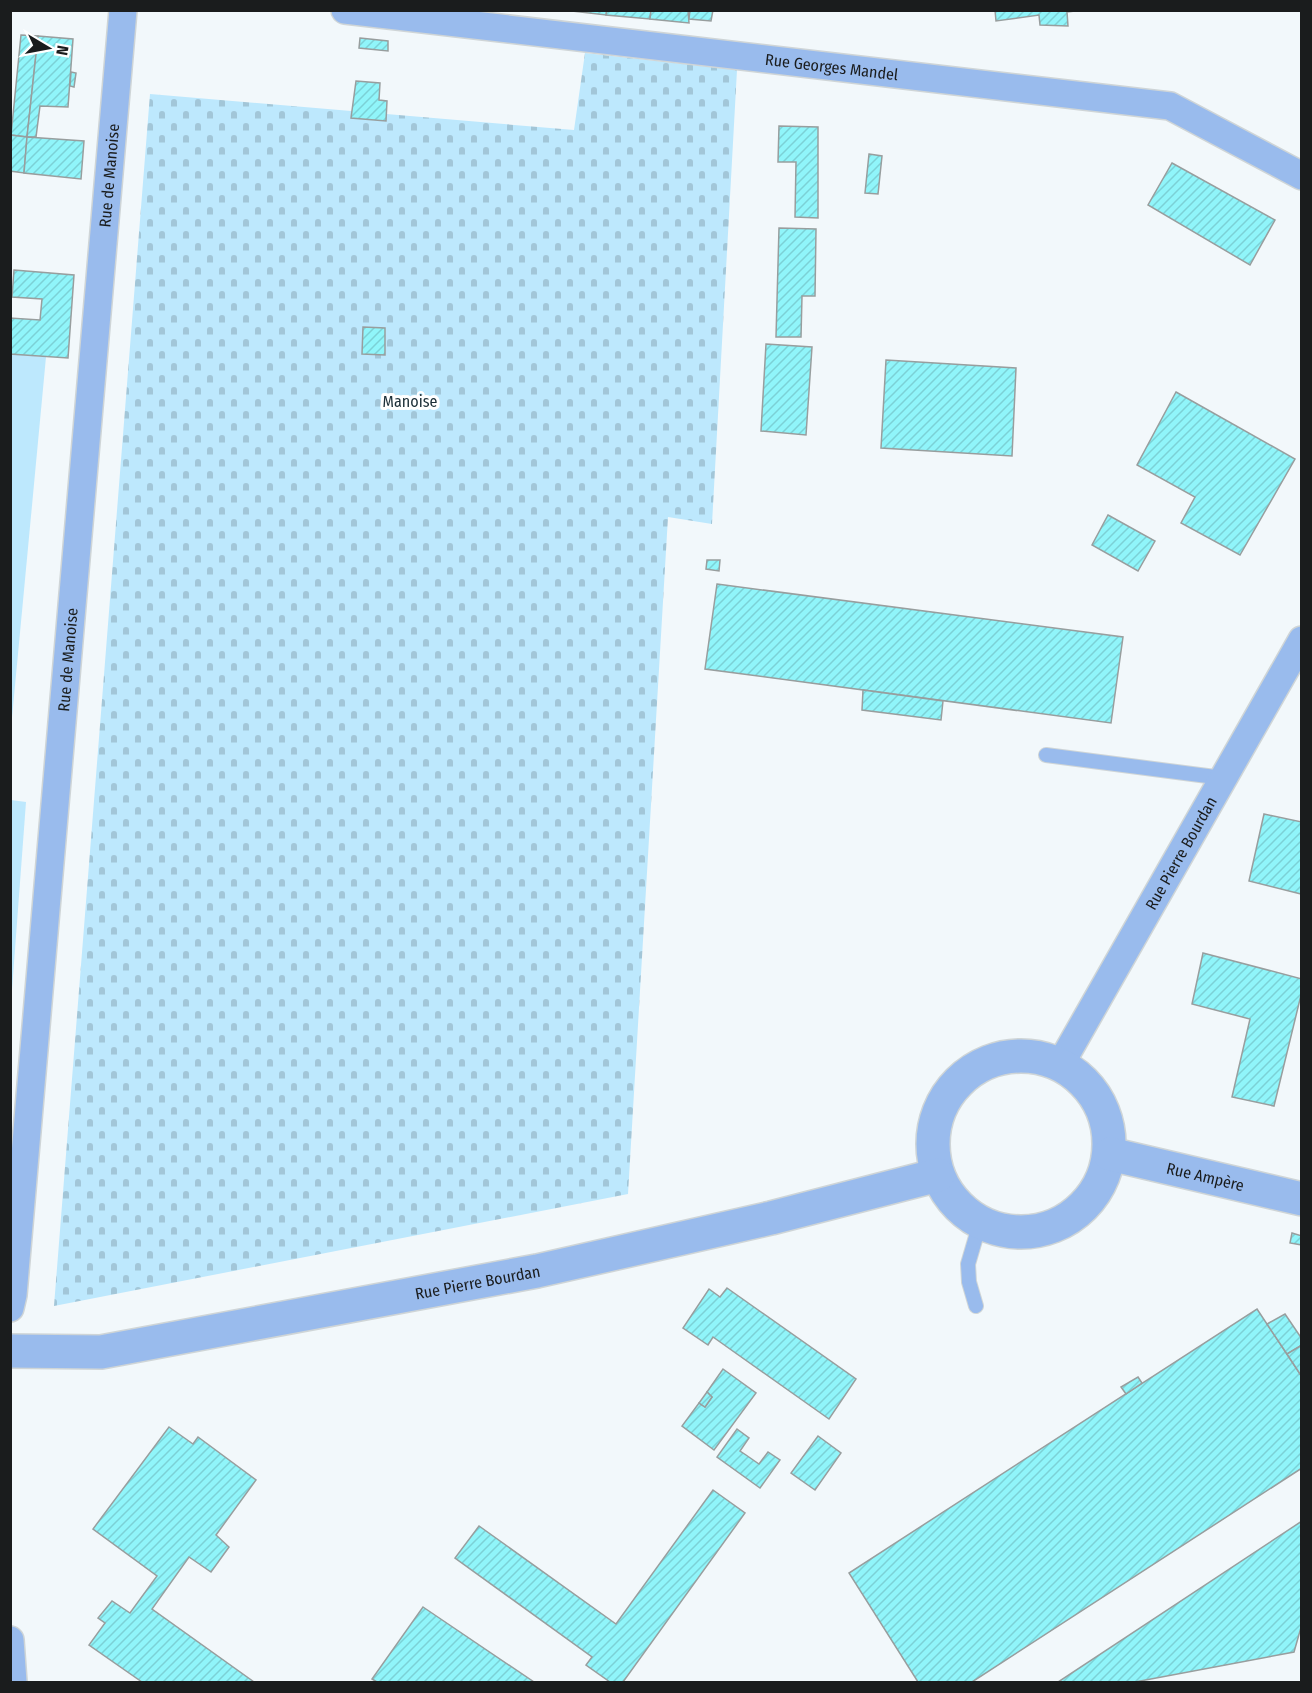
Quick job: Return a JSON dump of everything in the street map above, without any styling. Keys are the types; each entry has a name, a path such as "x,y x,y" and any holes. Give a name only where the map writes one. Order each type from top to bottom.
{"street":[{"name":"Rue de Manoise","path":"10,1308 16,1260 123,10"},
{"name":"Rue Georges Mandel","path":"345,10 1170,106 1302,176"},
{"name":"Rue Pierre Bourdan","path":"1060,1065 1302,640"},
{"path":"1009,1056 1036,1057 1060,1065 1077,1075 1092,1090 1102,1107 1108,1127 1110,1154 1097,1190 1084,1208 1066,1221 1045,1230 1023,1233 1001,1231 980,1223 955,1203 938,1175 933,1149 935,1123 945,1099 962,1078 984,1064 1009,1056"},
{"name":"Rue Ampère","path":"1110,1154 1302,1199"},
{"name":"Rue Pierre Bourdan","path":"10,1351 101,1352 525,1273 771,1218 938,1175"},
{"path":"10,1640 13,1683"}],"lane":[{"path":"1046,755 1223,778"},
{"path":"976,1306 969,1282 968,1264 980,1223"}],"green space":[{"name":"Manoise","path":"585,53 737,70 712,524 668,517 628,1194 54,1306 150,94 574,130"},
{"path":"10,354 46,357 11,728"},
{"path":"10,800 26,802 11,1003"}],"building":[{"path":"563,10 607,10 606,15"},
{"path":"607,10 651,10 650,19 606,15"},
{"path":"651,10 688,10 689,23 650,19"},
{"path":"690,10 713,10 711,21 689,19"},
{"path":"995,10 1083,10 1067,12 1068,26 1040,25 1039,15 996,21"},
{"path":"21,35 38,36 27,137 11,135"},
{"path":"38,36 73,39 68,107 40,106 36,137 27,137"},
{"path":"360,38 388,41 388,51 359,48"},
{"path":"71,72 76,73 74,87 70,86"},
{"path":"356,81 380,83 379,100 387,101 386,121 351,118"},
{"path":"779,126 818,127 818,218 795,217 796,162 778,162"},
{"path":"10,135 27,137 24,173 10,171"},
{"path":"27,137 84,141 81,179 24,173"},
{"path":"869,154 882,156 878,194 865,193"},
{"path":"1172,163 1275,220 1250,265 1148,205"},
{"path":"779,228 816,229 815,296 802,296 801,337 776,337"},
{"path":"14,270 74,275 68,358 10,354 10,318 40,320 42,299 12,297"},
{"path":"363,327 385,328 385,355 362,354"},
{"path":"766,344 812,347 806,435 761,431"},
{"path":"886,360 1016,368 1012,456 881,448"},
{"path":"1176,392 1295,459 1240,555 1181,523 1195,497 1137,465"},
{"path":"1108,515 1155,541 1138,571 1092,545"},
{"path":"707,560 720,560 719,571 706,569"},
{"path":"717,584 1123,637 1111,723 705,669"},
{"path":"863,690 943,701 941,720 862,710"},
{"path":"1264,814 1302,822 1301,894 1249,881"},
{"path":"1203,953 1302,979 1302,991 1274,1106 1232,1097 1250,1019 1192,1004"},
{"path":"1292,1233 1302,1236 1302,1245 1290,1243"},
{"path":"727,1288 856,1379 829,1419 713,1337 708,1345 683,1328 709,1289 720,1297"},
{"path":"1257,1309 1302,1377 1302,1468 972,1682 918,1682 849,1573"},
{"path":"1285,1314 1302,1339 1302,1345 1287,1354 1267,1324"},
{"path":"1302,1345 1302,1377 1287,1354"},
{"path":"723,1369 756,1393 714,1450 682,1426 699,1403 705,1407 712,1397 707,1392"},
{"path":"1138,1377 1142,1383 1126,1394 1121,1387"},
{"path":"707,1392 712,1397 705,1407 699,1403"},
{"path":"169,1427 193,1444 198,1437 256,1480 216,1535 229,1547 211,1572 189,1557 152,1609 254,1682 142,1682 89,1645 105,1623 98,1618 112,1601 130,1613 157,1576 93,1529"},
{"path":"737,1429 749,1438 740,1451 759,1464 768,1452 780,1460 760,1488 717,1457"},
{"path":"818,1436 841,1453 815,1490 791,1473"},
{"path":"713,1490 745,1513 623,1682 610,1682 586,1665 592,1657 455,1558 479,1526 616,1624"},
{"path":"1302,1521 1302,1624 1294,1652 1135,1682 1058,1682"},
{"path":"423,1607 534,1682 377,1682 372,1679"}]}
